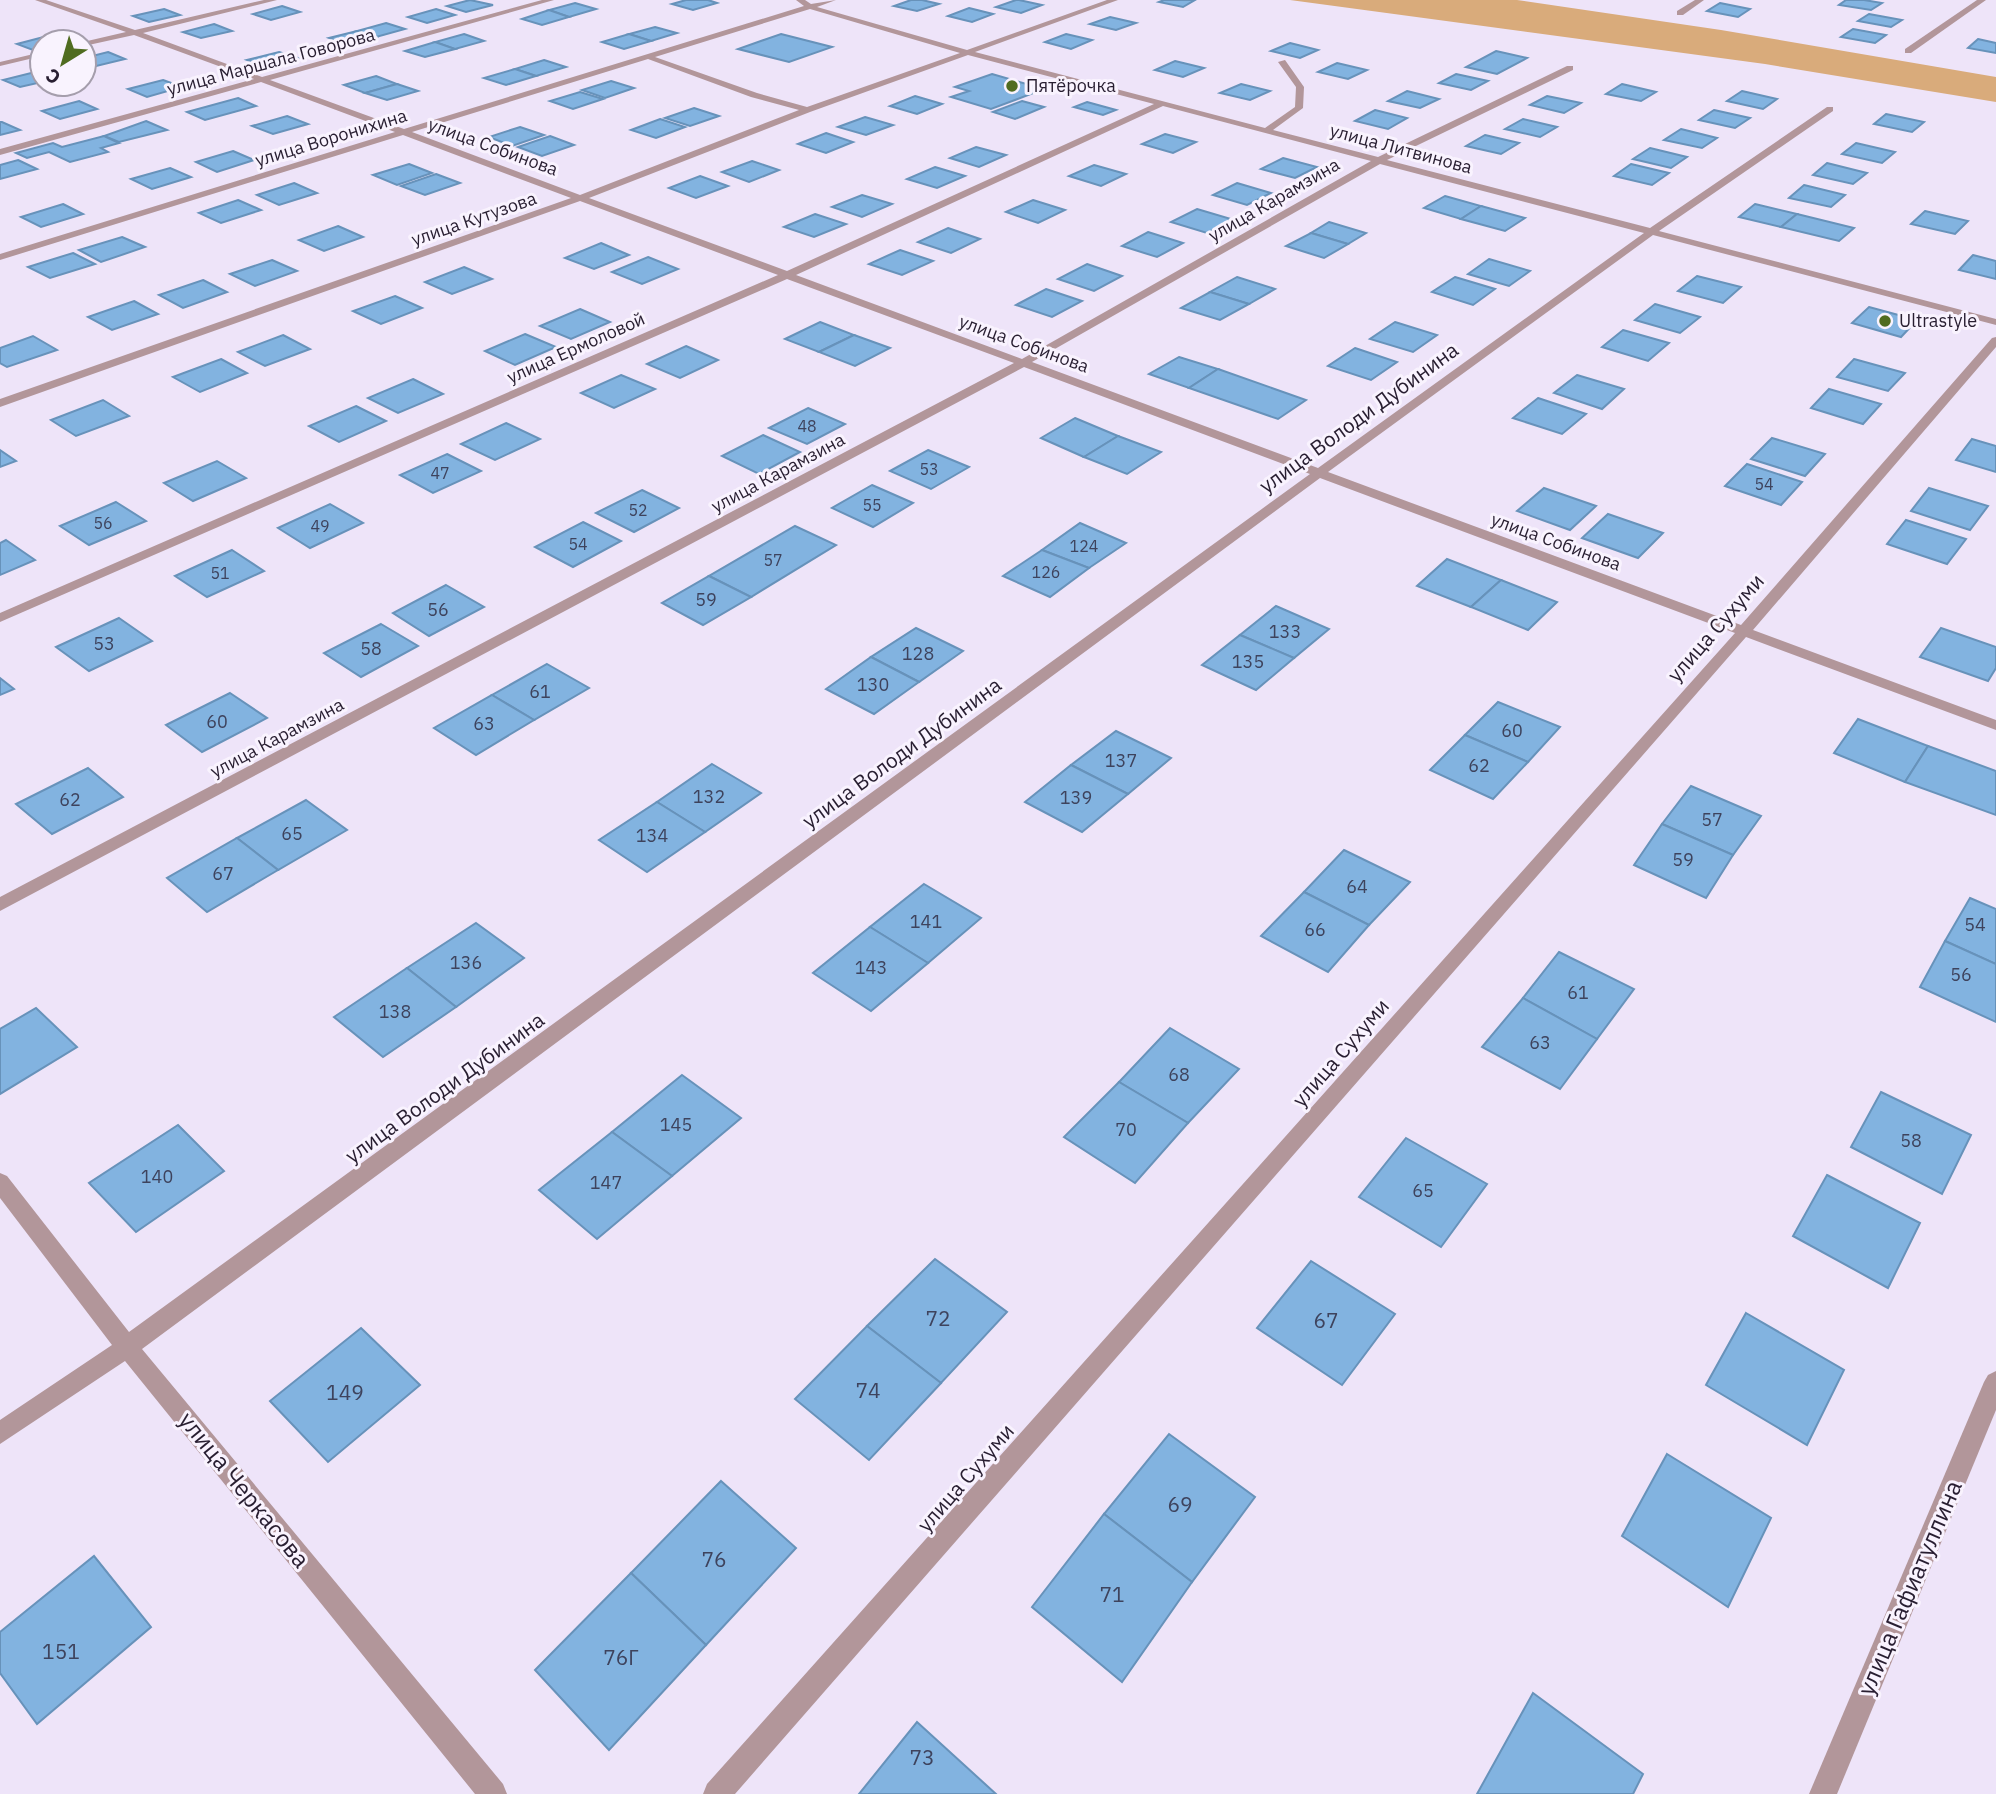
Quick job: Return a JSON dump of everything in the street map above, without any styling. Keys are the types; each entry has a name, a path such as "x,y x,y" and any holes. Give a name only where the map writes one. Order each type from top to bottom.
{"street":[{"name":"улица Собинова","path":"39,0 134,32 1996,724"},
{"path":"98,41 273,0"},
{"name":"улица Маршала Говорова","path":"0,152 265,81 550,0"},
{"name":"улица Литвинова","path":"800,0 810,7 969,53 1996,322"},
{"name":"улица Воронихина","path":"0,257 832,0"},
{"name":"улица Кутузова","path":"0,403 580,198 807,110 1114,0"},
{"path":"1680,13 1700,0"},
{"path":"1908,51 1982,0"},
{"path":"0,64 28,57"},
{"path":"648,57 754,95 807,110"},
{"path":"1268,130 1299,108 1300,87 1282,62"},
{"name":"улица Карамзина","path":"0,905 1023,363 1380,160 1570,68"},
{"name":"улица Ермоловой","path":"0,618 787,275 1163,103"},
{"name":"улица Володи Дубинина","path":"0,1433 127,1347 1651,232 1830,109"},
{"name":"улица Сухуми","path":"717,1794 1744,631 1996,340"},
{"name":"улица Черкасова","path":"0,1182 127,1347 493,1794"},
{"name":"улица Гафиатуллина","path":"1824,1794 1996,1382"}],"shaded area":[{"path":"1290,0 1517,0 1721,30 1996,77 1996,102 1765,64"}],"building":[{"path":"470,0 493,5 466,12 447,6"},
{"path":"686,0 708,0 717,3 693,10 672,4"},
{"path":"911,0 939,4 917,11 894,6"},
{"path":"1016,0 1042,5 1021,13 996,7"},
{"path":"1195,0 1183,7 1159,2"},
{"path":"1846,0 1882,3 1871,10 1839,5"},
{"path":"575,3 596,9 569,17 549,10"},
{"path":"1720,3 1750,9 1738,17 1707,11"},
{"path":"282,6 300,12 271,20 253,14"},
{"path":"969,8 993,14 972,22 948,16"},
{"path":"164,9 180,15 149,22 133,16"},
{"path":"436,9 455,15 427,23 408,17"},
{"path":"549,10 569,17 542,25 522,19"},
{"path":"1869,14 1902,20 1891,27 1858,21"},
{"path":"1110,17 1136,23 1116,30 1090,24"},
{"path":"386,23 405,29 376,37 357,31"},
{"path":"214,24 232,31 201,38 183,32"},
{"path":"655,27 677,33 651,41 629,34"},
{"path":"1853,29 1886,35 1875,43 1841,37"},
{"path":"357,31 376,37 348,45 329,38"},
{"path":"464,34 484,41 455,49 435,42"},
{"path":"629,34 651,41 624,49 602,42"},
{"path":"781,34 832,47 789,62 738,49"},
{"path":"1066,34 1092,40 1071,49 1045,42"},
{"path":"1978,39 1996,43 1996,53 1968,48"},
{"path":"28,41 28,48 17,44"},
{"path":"435,42 455,49 425,57 405,51"},
{"path":"1290,43 1318,50 1300,58 1271,51"},
{"path":"1496,51 1527,58 1497,74 1466,67"},
{"path":"108,52 125,59 98,66 98,54"},
{"path":"279,52 298,58 267,67 247,60"},
{"path":"544,60 566,67 536,76 515,69"},
{"path":"1175,61 1204,68 1183,77 1155,70"},
{"path":"1337,63 1367,70 1348,79 1318,72"},
{"path":"515,69 536,76 506,85 484,78"},
{"path":"28,74 28,85 20,87 3,80"},
{"path":"992,74 1044,89 991,109 951,97 969,91 955,87"},
{"path":"1456,74 1488,81 1471,90 1439,83"},
{"path":"376,76 397,84 365,93 344,85"},
{"path":"163,80 182,87 147,97 128,89"},
{"path":"611,81 634,88 605,98 582,90"},
{"path":"397,84 418,91 387,100 365,93"},
{"path":"1241,84 1270,91 1250,100 1220,93"},
{"path":"1622,84 1656,92 1641,101 1606,94"},
{"path":"1407,91 1439,99 1420,108 1388,101"},
{"path":"1742,91 1777,99 1763,109 1727,101"},
{"path":"580,92 603,99 573,109 550,101"},
{"path":"915,96 942,104 917,114 890,106"},
{"path":"1547,96 1581,103 1564,113 1530,105"},
{"path":"238,98 256,106 205,120 187,112"},
{"path":"79,101 97,109 60,119 42,111"},
{"path":"1022,101 1044,107 1015,119 993,112"},
{"path":"1087,102 1116,110 1103,115 1074,107"},
{"path":"694,108 719,116 690,126 665,118"},
{"path":"1375,110 1407,118 1388,129 1355,121"},
{"path":"1714,110 1750,118 1735,128 1699,120"},
{"path":"1886,114 1924,122 1912,132 1874,124"},
{"path":"287,116 308,124 273,134 252,126"},
{"path":"865,117 893,125 866,135 838,127"},
{"path":"660,119 685,127 656,138 631,130"},
{"path":"1523,119 1557,127 1540,137 1505,129"},
{"path":"146,121 167,130 119,142 104,136"},
{"path":"2,122 20,130 0,135"},
{"path":"520,127 544,135 512,146 489,137"},
{"path":"1681,129 1717,138 1702,148 1664,140"},
{"path":"826,133 853,142 826,153 798,144"},
{"path":"1165,134 1196,142 1173,153 1142,144"},
{"path":"1485,135 1519,143 1501,154 1466,146"},
{"path":"104,136 119,143 101,148 108,152 70,162 49,152 27,158 16,153 53,143 62,147"},
{"path":"550,136 574,145 542,156 518,147"},
{"path":"1856,143 1895,152 1882,163 1842,154"},
{"path":"976,147 1006,155 979,167 950,158"},
{"path":"1650,148 1687,157 1671,168 1633,159"},
{"path":"233,151 254,160 217,172 196,162"},
{"path":"1283,158 1317,167 1295,178 1261,169"},
{"path":"18,160 37,169 0,179 0,165"},
{"path":"752,161 779,170 749,182 722,172"},
{"path":"1827,163 1867,173 1853,184 1813,175"},
{"path":"409,164 432,173 397,185 373,175"},
{"path":"1631,164 1669,173 1652,185 1614,176"},
{"path":"1094,165 1126,174 1101,186 1069,176"},
{"path":"935,167 965,176 937,188 907,179"},
{"path":"170,168 191,177 152,189 131,179"},
{"path":"436,174 460,183 425,195 401,186"},
{"path":"700,176 728,186 696,198 669,188"},
{"path":"294,183 317,193 279,205 257,195"},
{"path":"1237,183 1271,193 1247,205 1213,195"},
{"path":"1804,185 1845,195 1831,207 1789,198"},
{"path":"862,195 892,204 862,217 832,207"},
{"path":"1445,196 1481,206 1461,219 1424,208"},
{"path":"238,200 261,210 221,223 199,213"},
{"path":"1033,200 1065,210 1038,223 1006,212"},
{"path":"63,204 83,214 41,227 21,217"},
{"path":"1755,204 1797,214 1781,227 1739,217"},
{"path":"1481,206 1525,218 1505,231 1461,219"},
{"path":"1197,209 1231,219 1207,233 1171,222"},
{"path":"1925,211 1968,221 1955,234 1911,224"},
{"path":"815,214 846,224 814,237 784,227"},
{"path":"1797,214 1854,228 1839,241 1781,227"},
{"path":"1329,222 1366,233 1348,244 1311,233"},
{"path":"338,226 363,237 324,251 299,240"},
{"path":"948,228 980,239 951,253 918,242"},
{"path":"1148,232 1183,243 1157,257 1122,246"},
{"path":"1311,233 1348,244 1324,258 1286,246"},
{"path":"122,237 145,247 101,262 79,250"},
{"path":"601,243 629,255 594,269 565,258"},
{"path":"900,250 933,261 902,275 869,264"},
{"path":"73,253 95,264 50,278 28,267"},
{"path":"1973,255 1996,261 1996,279 1959,270"},
{"path":"648,257 678,269 642,284 612,272"},
{"path":"1489,259 1530,271 1509,286 1468,274"},
{"path":"272,260 297,271 255,286 230,274"},
{"path":"1087,264 1122,276 1094,291 1058,279"},
{"path":"464,267 492,279 452,294 425,282"},
{"path":"1697,276 1741,287 1723,303 1678,291"},
{"path":"1237,277 1275,289 1249,304 1210,292"},
{"path":"1455,277 1495,289 1473,305 1432,292"},
{"path":"203,280 227,292 183,308 159,295"},
{"path":"1046,289 1082,301 1052,317 1016,305"},
{"path":"1210,292 1249,304 1220,320 1181,308"},
{"path":"395,296 422,308 381,324 353,311"},
{"path":"134,301 158,314 112,330 88,317"},
{"path":"1655,304 1700,317 1680,333 1635,320"},
{"path":"1869,307 1917,320 1901,337 1852,323"},
{"path":"580,309 610,322 571,339 540,326"},
{"path":"820,322 854,335 819,352 785,339"},
{"path":"1395,322 1437,335 1413,352 1370,339"},
{"path":"1623,330 1669,343 1648,361 1602,347"},
{"path":"525,334 556,347 515,365 485,351"},
{"path":"283,335 310,349 265,366 238,352"},
{"path":"854,335 890,348 855,366 819,352"},
{"path":"33,336 57,350 7,367 0,363 0,348"},
{"path":"686,346 718,360 680,378 647,364"},
{"path":"1355,348 1397,362 1371,380 1328,366"},
{"path":"1179,357 1218,369 1189,388 1149,374"},
{"path":"221,359 247,373 200,392 173,377"},
{"path":"1854,359 1905,373 1888,391 1837,377"},
{"path":"1218,369 1306,400 1278,419 1189,388"},
{"path":"621,375 655,389 614,408 581,393"},
{"path":"1577,375 1624,389 1602,409 1554,393"},
{"path":"413,379 443,394 398,413 368,398"},
{"path":"1829,389 1881,404 1863,424 1811,408"},
{"path":"1538,398 1586,414 1562,434 1513,418"},
{"path":"103,400 129,416 76,436 51,420"},
{"path":"356,406 386,421 339,442 309,426"},
{"path":"808,408 845,424 807,444 769,428"},
{"path":"1075,418 1118,436 1084,457 1041,438"},
{"path":"506,423 540,439 495,460 461,444"},
{"path":"763,435 800,452 759,474 722,456"},
{"path":"1118,436 1161,452 1127,474 1084,457"},
{"path":"1772,438 1825,454 1805,476 1751,459"},
{"path":"1972,439 1996,446 1996,472 1956,460"},
{"path":"0,450 16,461 0,467"},
{"path":"928,450 969,467 931,489 890,471"},
{"path":"447,454 481,471 433,493 400,475"},
{"path":"217,461 246,478 193,501 164,483"},
{"path":"1747,464 1802,482 1781,505 1725,486"},
{"path":"872,485 913,503 873,527 832,508"},
{"path":"1544,488 1596,506 1570,530 1517,511"},
{"path":"1929,488 1988,506 1970,530 1911,511"},
{"path":"642,490 679,508 634,532 596,513"},
{"path":"116,502 146,521 89,545 60,526"},
{"path":"330,504 363,523 310,548 278,528"},
{"path":"1608,514 1663,533 1638,558 1582,538"},
{"path":"1906,520 1966,539 1947,564 1887,544"},
{"path":"583,522 621,541 573,567 535,547"},
{"path":"1080,523 1126,543 1089,568 1042,550"},
{"path":"795,526 836,545 751,597 709,576"},
{"path":"6,540 35,560 0,575 0,543"},
{"path":"232,550 264,571 207,597 175,576"},
{"path":"1042,550 1089,568 1050,597 1003,576"},
{"path":"1447,559 1501,580 1471,607 1417,586"},
{"path":"709,576 751,597 703,625 662,603"},
{"path":"1501,580 1557,602 1528,630 1471,607"},
{"path":"446,585 484,607 429,636 393,613"},
{"path":"1276,606 1329,629 1294,658 1240,635"},
{"path":"119,618 152,641 89,671 56,647"},
{"path":"381,624 418,646 361,677 324,653"},
{"path":"916,628 963,651 919,682 871,657"},
{"path":"1941,628 1996,647 1996,668 1988,681 1920,657"},
{"path":"1240,635 1294,658 1256,690 1202,665"},
{"path":"871,657 919,682 874,714 826,689"},
{"path":"547,664 589,688 534,720 492,695"},
{"path":"0,678 14,689 0,695"},
{"path":"230,693 267,718 202,752 166,725"},
{"path":"492,695 534,720 476,755 434,728"},
{"path":"1498,702 1560,727 1528,762 1465,735"},
{"path":"1858,719 1928,746 1905,782 1834,753"},
{"path":"1116,731 1171,758 1128,794 1071,765"},
{"path":"1465,735 1528,762 1493,799 1430,770"},
{"path":"1928,746 1996,771 1996,815 1905,782"},
{"path":"712,764 761,793 705,832 657,802"},
{"path":"1071,765 1128,794 1082,832 1025,802"},
{"path":"88,768 123,797 52,834 16,804"},
{"path":"1691,786 1761,816 1733,855 1662,824"},
{"path":"306,800 347,830 278,870 237,838"},
{"path":"657,802 705,832 647,872 599,840"},
{"path":"1662,824 1733,855 1706,898 1634,865"},
{"path":"237,838 278,870 207,912 167,878"},
{"path":"1344,850 1410,882 1369,925 1304,892"},
{"path":"924,884 981,918 928,963 870,927"},
{"path":"1304,892 1369,925 1328,972 1261,936"},
{"path":"1970,898 1996,909 1996,964 1945,941"},
{"path":"476,923 524,958 456,1007 407,968"},
{"path":"870,927 928,963 871,1011 813,973"},
{"path":"1945,941 1996,964 1996,1022 1920,987"},
{"path":"1559,952 1634,989 1597,1039 1523,998"},
{"path":"407,968 456,1007 383,1057 334,1017"},
{"path":"1523,998 1597,1039 1560,1089 1482,1047"},
{"path":"36,1008 77,1047 0,1094 0,1029"},
{"path":"1170,1028 1239,1069 1188,1123 1119,1082"},
{"path":"682,1075 741,1118 672,1176 612,1132"},
{"path":"1119,1082 1188,1123 1135,1183 1064,1137"},
{"path":"1881,1092 1971,1135 1942,1194 1851,1147"},
{"path":"178,1125 224,1171 136,1232 89,1183"},
{"path":"612,1132 672,1176 597,1239 539,1190"},
{"path":"1406,1138 1487,1184 1441,1247 1359,1197"},
{"path":"1827,1175 1920,1223 1888,1288 1793,1236"},
{"path":"935,1259 1007,1312 941,1383 867,1326"},
{"path":"1311,1261 1395,1314 1342,1385 1257,1328"},
{"path":"1746,1313 1844,1370 1807,1445 1706,1385"},
{"path":"867,1326 941,1383 869,1460 795,1399"},
{"path":"361,1328 420,1385 328,1462 270,1401"},
{"path":"1169,1434 1255,1497 1192,1582 1104,1514"},
{"path":"1667,1454 1771,1518 1728,1607 1622,1536"},
{"path":"721,1481 796,1548 706,1645 631,1573"},
{"path":"1104,1514 1192,1582 1122,1682 1032,1607"},
{"path":"94,1556 151,1627 37,1724 0,1673 0,1632"},
{"path":"631,1573 706,1645 609,1750 535,1670"},
{"path":"1533,1693 1643,1774 1633,1794 1477,1794"},
{"path":"917,1722 996,1794 859,1794"}],"place":[{"name":"Пятёрочка","path":"1012,86"},
{"name":"Ultrastyle","path":"1885,321"}]}
